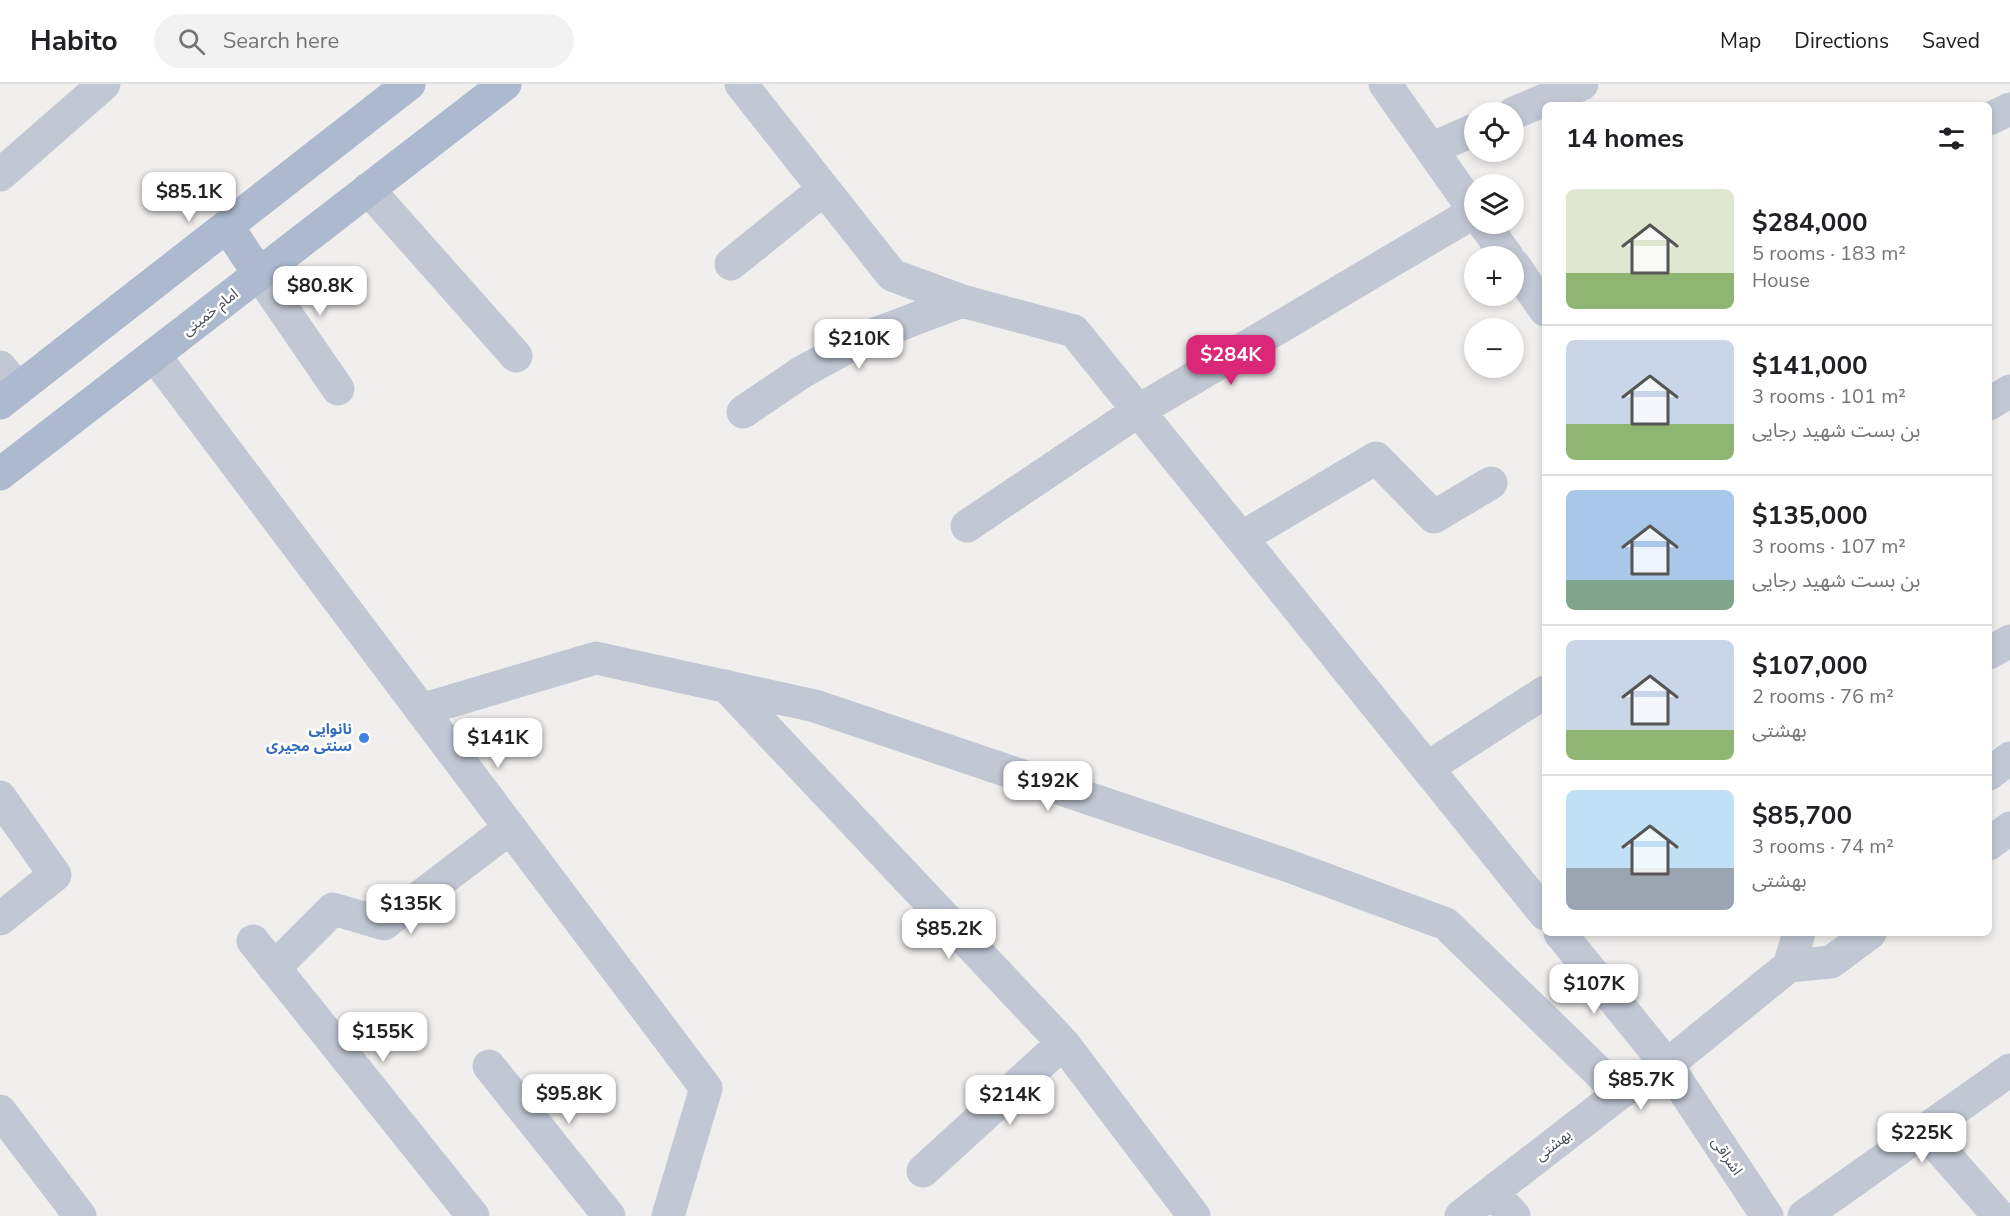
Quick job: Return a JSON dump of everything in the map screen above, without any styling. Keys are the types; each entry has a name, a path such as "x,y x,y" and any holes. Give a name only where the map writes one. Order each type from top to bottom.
{"main road":[{"path":"6,386 227,226 409,84"},
{"name":"امام خمینی","path":"0,474 505,84"},
{"path":"227,226 259,274"}],"street":[{"path":"0,176 104,84"},
{"path":"741,84 892,275 962,301 1074,331 1542,910"},
{"path":"1385,84 1464,197"},
{"path":"1524,109 1582,84"},
{"path":"1992,118 2010,109"},
{"path":"1431,149 1464,134"},
{"path":"368,189 516,356"},
{"path":"731,264 824,189"},
{"path":"968,526 1138,411 1464,217"},
{"path":"259,274 339,389"},
{"path":"1524,280 1542,306"},
{"path":"743,412 802,372 862,339 962,301"},
{"path":"154,355 706,1089 668,1216"},
{"path":"1992,402 2010,391"},
{"path":"1241,538 1376,458 1434,517 1491,483"},
{"path":"1992,651 2010,640"},
{"path":"421,710 596,658 815,706 1289,866 1446,924 1620,1093"},
{"path":"726,686 1063,1043 1194,1216"},
{"path":"1427,768 1542,694"},
{"path":"0,797 55,875 0,919"},
{"path":"274,968 333,909 384,924 510,828"},
{"path":"1992,842 2010,828"},
{"name":"اشراقی","path":"1562,936 1667,1065 1767,1216"},
{"path":"1798,936 1789,966 1831,962 1866,936"},
{"path":"253,941 473,1216"},
{"name":"بهشتی","path":"1461,1216 1620,1093 1667,1065 1789,966"},
{"path":"923,1171 1063,1043"},
{"path":"489,1066 609,1216"},
{"path":"1804,1216 2010,1070"},
{"path":"0,1111 80,1216"},
{"path":"1924,1131 1999,1216"},
{"path":"1492,1192 1514,1216"}],"place":[{"name":"نانوایی سنتی مجیری","path":"364,738"}]}
